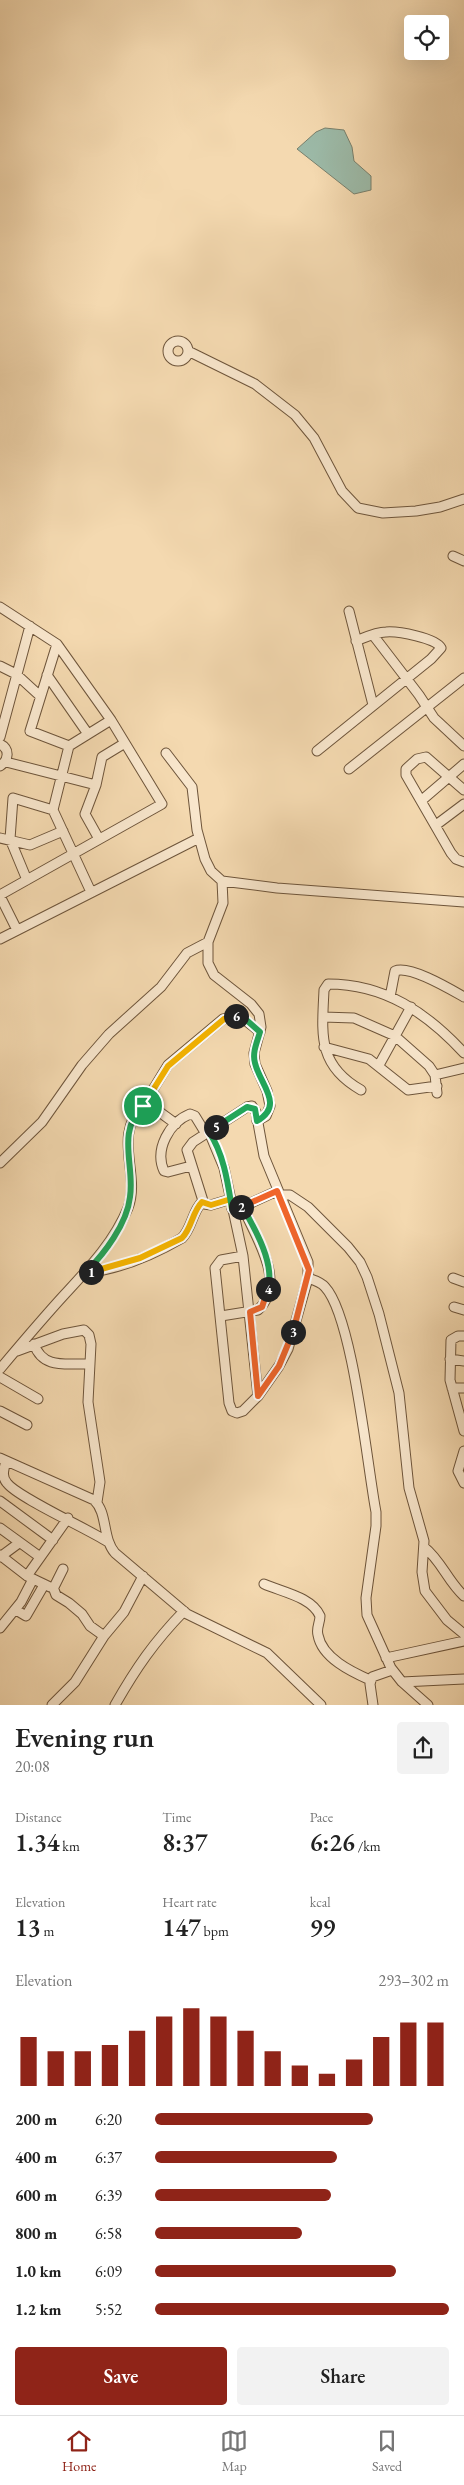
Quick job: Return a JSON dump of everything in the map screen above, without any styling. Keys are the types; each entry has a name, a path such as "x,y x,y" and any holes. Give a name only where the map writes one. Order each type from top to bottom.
{"street":[{"path":"188,351 255,384 295,415 314,438 342,491 358,508 383,513 416,511 440,507 464,498"},
{"path":"453,556 464,561"},
{"path":"0,607 57,644 111,720 162,804 0,895 17,930"},
{"path":"349,611 373,705"},
{"path":"0,737 30,626"},
{"path":"317,751 438,653 441,648 440,645 429,639 392,631 356,640"},
{"path":"373,635 434,718 464,746"},
{"path":"57,644 30,731 69,746"},
{"path":"0,666 16,674 40,696"},
{"path":"47,675 88,734"},
{"path":"349,769 464,678"},
{"path":"91,892 53,810 69,746 111,720"},
{"path":"99,839 85,814 96,785 102,757 125,743"},
{"path":"0,744 7,750 3,764 62,775 96,785"},
{"path":"166,753 192,787 204,859 211,871 222,881 268,887 464,902"},
{"path":"464,790 426,757 416,759 407,766 406,775 454,857 464,862"},
{"path":"422,800 464,764"},
{"path":"27,880 10,839 13,798 53,810"},
{"path":"436,825 464,804"},
{"path":"0,838 30,845 62,831"},
{"path":"0,939 199,838"},
{"path":"222,881 222,907 208,942 210,970 256,1009 260,1018 260,1032 254,1053 255,1064 267,1091 270,1106 266,1116 257,1121"},
{"path":"0,1163 42,1122 82,1065 109,1034 161,987 187,953 208,942"},
{"path":"390,996 393,975 395,971 401,970 427,978 464,997"},
{"path":"361,1090 343,1078 324,1047 323,1017 325,987 328,984 353,986 390,996 411,1007 437,1025 464,1053"},
{"path":"379,1065 411,1007"},
{"path":"0,1369 105,1249 128,1207 131,1184 127,1144 134,1118 168,1066 224,1019 243,1017 260,1032"},
{"path":"323,1017 354,1018 395,1036 429,1066 435,1075 437,1089 408,1090 379,1065 361,1055 324,1047"},
{"path":"435,1075 464,1068"},
{"path":"143,1106 150,1105 176,1124"},
{"path":"202,1202 187,1155 188,1147 249,1106 255,1109 264,1156 308,1262 308,1278 288,1349 273,1378 240,1413 234,1413 230,1408 216,1264 225,1258 243,1256"},
{"path":"191,1166 168,1172 162,1169 165,1136 176,1124 192,1114 214,1139 224,1168 231,1199 270,1273 264,1302 258,1310 221,1316"},
{"path":"237,1208 278,1193 290,1195 308,1207 348,1246 360,1262 367,1277 396,1377 408,1481 424,1547 422,1572 425,1591 447,1620 464,1634"},
{"path":"202,1202 211,1205 231,1199"},
{"path":"86,1272 117,1266 140,1258 182,1238 196,1208 202,1202"},
{"path":"237,1208 258,1396"},
{"path":"308,1278 325,1286 338,1310 353,1370 376,1512 366,1608 372,1629 392,1670 402,1682 428,1705"},
{"path":"453,1278 464,1282"},
{"path":"454,1308 464,1310"},
{"path":"15,1352 69,1332 84,1330 91,1339 88,1402 100,1482 97,1502 108,1542 115,1553 184,1611 267,1653 321,1705"},
{"path":"464,1336 458,1336 451,1340 450,1359 452,1388 461,1405 464,1431"},
{"path":"34,1344 38,1355 45,1361 90,1364"},
{"path":"450,1359 464,1361"},
{"path":"0,1377 38,1400"},
{"path":"452,1388 464,1388"},
{"path":"0,1411 28,1425"},
{"path":"464,1450 458,1472 464,1483"},
{"path":"97,1502 80,1492 3,1460 3,1475 7,1484 17,1492 68,1518 108,1542"},
{"path":"0,1501 53,1540"},
{"path":"0,1628 16,1610 40,1557 68,1518"},
{"path":"0,1528 40,1557"},
{"path":"19,1543 0,1556 30,1577 49,1586 55,1594 69,1603 85,1618 90,1626 104,1636"},
{"path":"424,1547 432,1553 449,1579 464,1596"},
{"path":"16,1610 26,1616 63,1570"},
{"path":"52,1705 75,1682 104,1636 128,1607 143,1576"},
{"path":"264,1584 296,1596 314,1607 320,1616 317,1633 324,1649 348,1669 370,1680"},
{"path":"115,1705 137,1665 155,1642 184,1611"},
{"path":"386,1658 464,1641"},
{"path":"370,1680 376,1674 392,1670"},
{"path":"402,1682 464,1679"},
{"path":"370,1680 373,1705"}],"shaded area":[{"path":"325,128 344,130 352,147 354,161 371,176 371,190 354,194 297,149 316,132"}],"route":[{"path":"143,1106 134,1118 129,1130 127,1156 131,1184 128,1207 105,1249 86,1272 94,1272 140,1258 182,1238 196,1208 202,1202 211,1205 231,1199 232,1209 277,1191 298,1243 308,1262 309,1270 288,1349 273,1378 258,1396 250,1312 262,1307 270,1282 270,1273 242,1206 232,1209 231,1199 224,1168 214,1139 209,1132 249,1106 255,1109 257,1121 266,1116 270,1110 270,1099 254,1059 260,1032 243,1017 224,1019 172,1061 161,1074 143,1106"}]}
